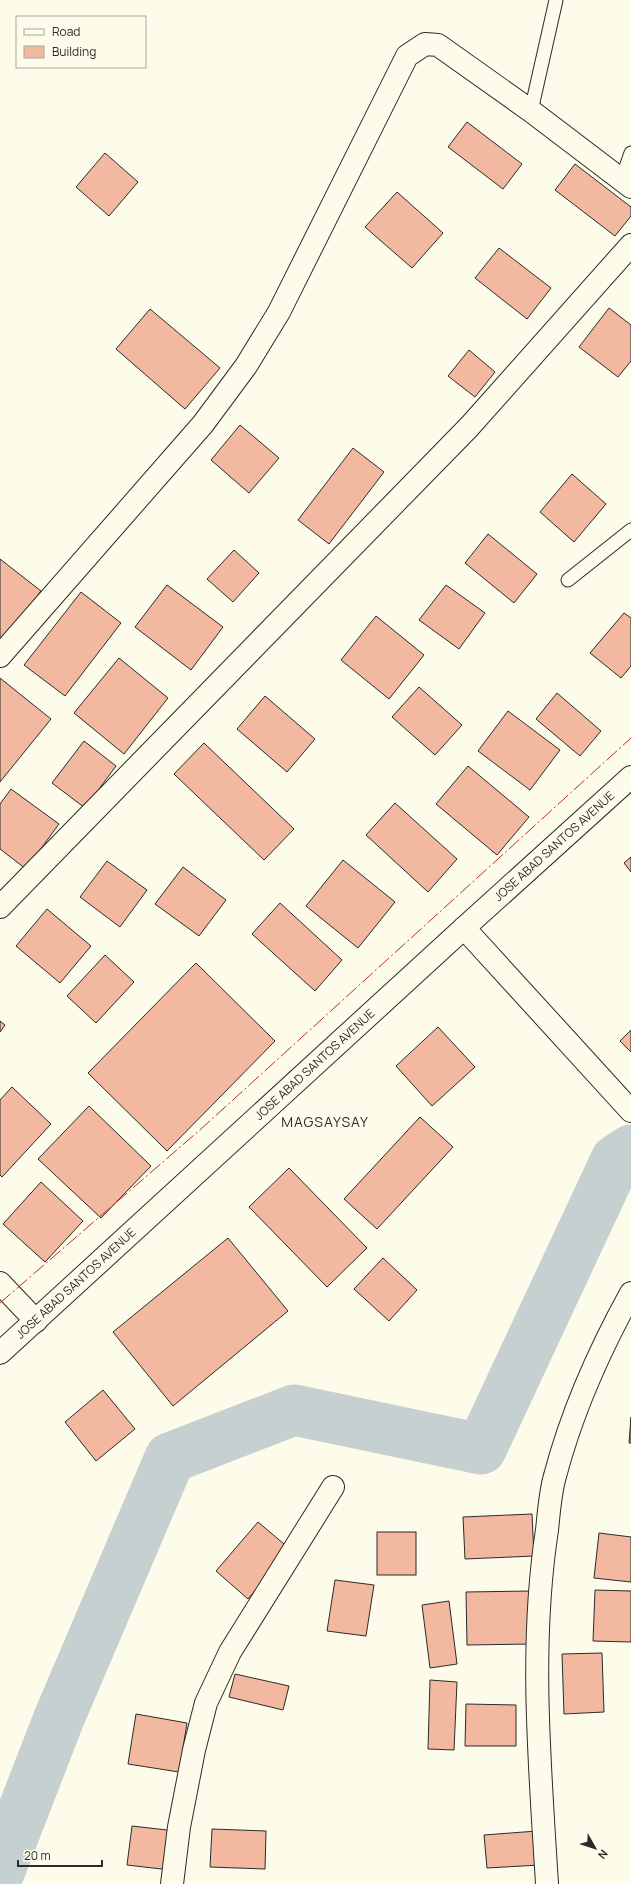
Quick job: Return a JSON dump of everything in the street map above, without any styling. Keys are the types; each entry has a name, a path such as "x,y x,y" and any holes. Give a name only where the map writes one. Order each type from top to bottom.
{"main road":[{"path":"0,656 203,424 246,366 279,312 407,56 425,44 438,45 530,111 626,183"},
{"path":"0,907 469,427 631,245"},
{"name":"JOSE ABAD SANTOS AVENUE","path":"0,1353 631,777"},
{"path":"464,928 631,1111"},
{"path":"0,1283 36,1321"},
{"path":"547,1884 537,1662 542,1562 555,1477 580,1396 614,1324 631,1293"},
{"path":"172,1884 179,1827 194,1750 206,1703 230,1652 333,1487"}],"lane":[{"path":"530,111 556,0"},
{"path":"626,183 631,153"},
{"path":"568,580 631,530"}],"building":[{"path":"467,122 522,164 503,189 448,147"},
{"path":"105,153 138,182 109,216 76,187"},
{"path":"575,164 631,207 631,216 615,236 555,190"},
{"path":"397,192 443,233 412,268 365,227"},
{"path":"499,248 551,288 527,319 475,278"},
{"path":"609,308 631,325 631,361 618,377 579,347"},
{"path":"150,309 220,368 185,409 116,349"},
{"path":"469,350 495,372 475,397 448,376"},
{"path":"240,425 279,458 249,493 211,460"},
{"path":"353,448 384,472 329,544 298,520"},
{"path":"572,474 606,504 574,542 540,512"},
{"path":"488,534 537,574 514,603 465,563"},
{"path":"234,550 259,573 233,602 207,579"},
{"path":"0,559 41,591 0,644"},
{"path":"167,585 223,627 191,670 135,627"},
{"path":"446,585 485,613 459,649 419,620"},
{"path":"81,592 121,623 65,696 24,665"},
{"path":"624,613 631,618 631,666 621,678 590,653"},
{"path":"376,616 424,655 389,699 341,660"},
{"path":"119,658 168,698 124,754 74,713"},
{"path":"0,678 51,719 0,782"},
{"path":"419,687 462,725 435,755 392,717"},
{"path":"557,693 601,731 580,756 536,719"},
{"path":"265,696 315,739 287,772 237,729"},
{"path":"508,711 560,750 530,790 478,751"},
{"path":"84,741 116,766 85,808 52,783"},
{"path":"204,743 294,829 264,860 174,774"},
{"path":"468,766 529,817 497,855 436,804"},
{"path":"11,789 59,824 26,869 0,849 0,804"},
{"path":"395,803 457,859 428,892 366,835"},
{"path":"631,857 631,872 624,863"},
{"path":"343,860 395,902 358,948 306,906"},
{"path":"107,861 147,890 120,927 80,897"},
{"path":"183,867 226,900 199,936 155,904"},
{"path":"280,903 342,960 315,991 252,934"},
{"path":"47,909 91,946 60,983 16,946"},
{"path":"105,955 134,982 96,1023 67,996"},
{"path":"196,963 275,1041 167,1151 88,1073"},
{"path":"0,1021 5,1025 0,1032"},
{"path":"438,1027 475,1067 432,1106 396,1066"},
{"path":"631,1030 631,1052 620,1041"},
{"path":"12,1087 51,1124 2,1177 0,1175 0,1100"},
{"path":"89,1106 151,1166 101,1218 38,1159"},
{"path":"420,1117 453,1147 377,1229 344,1199"},
{"path":"289,1168 367,1248 327,1287 249,1207"},
{"path":"41,1182 83,1221 45,1262 3,1224"},
{"path":"228,1238 288,1311 173,1406 113,1332"},
{"path":"383,1258 417,1290 389,1321 354,1289"},
{"path":"103,1390 135,1429 96,1461 65,1422"},
{"path":"631,1417 631,1443 629,1443"},
{"path":"532,1514 534,1556 465,1559 463,1517"},
{"path":"258,1522 290,1549 248,1599 216,1571"},
{"path":"377,1532 416,1532 416,1575 377,1575"},
{"path":"599,1533 631,1537 631,1582 594,1578"},
{"path":"335,1580 374,1585 366,1636 327,1631"},
{"path":"595,1590 631,1591 631,1642 593,1641"},
{"path":"531,1591 531,1644 467,1645 466,1592"},
{"path":"449,1601 457,1664 430,1668 422,1605"},
{"path":"602,1653 604,1712 564,1714 562,1654"},
{"path":"235,1674 289,1686 283,1710 229,1697"},
{"path":"430,1680 457,1682 454,1750 428,1749"},
{"path":"466,1704 516,1705 516,1746 465,1746"},
{"path":"136,1714 187,1723 179,1772 128,1764"},
{"path":"132,1826 176,1831 170,1870 127,1865"},
{"path":"212,1829 266,1831 265,1869 210,1867"},
{"path":"537,1831 540,1865 487,1868 484,1835"}],"waterway":[{"path":"0,1870 59,1718 170,1458 294,1410 481,1449 616,1160 631,1150"}],"power":[{"path":"0,1303 201,1129 631,738"}],"district":[{"name":"MAGSAYSAY","path":"325,1122"}]}
